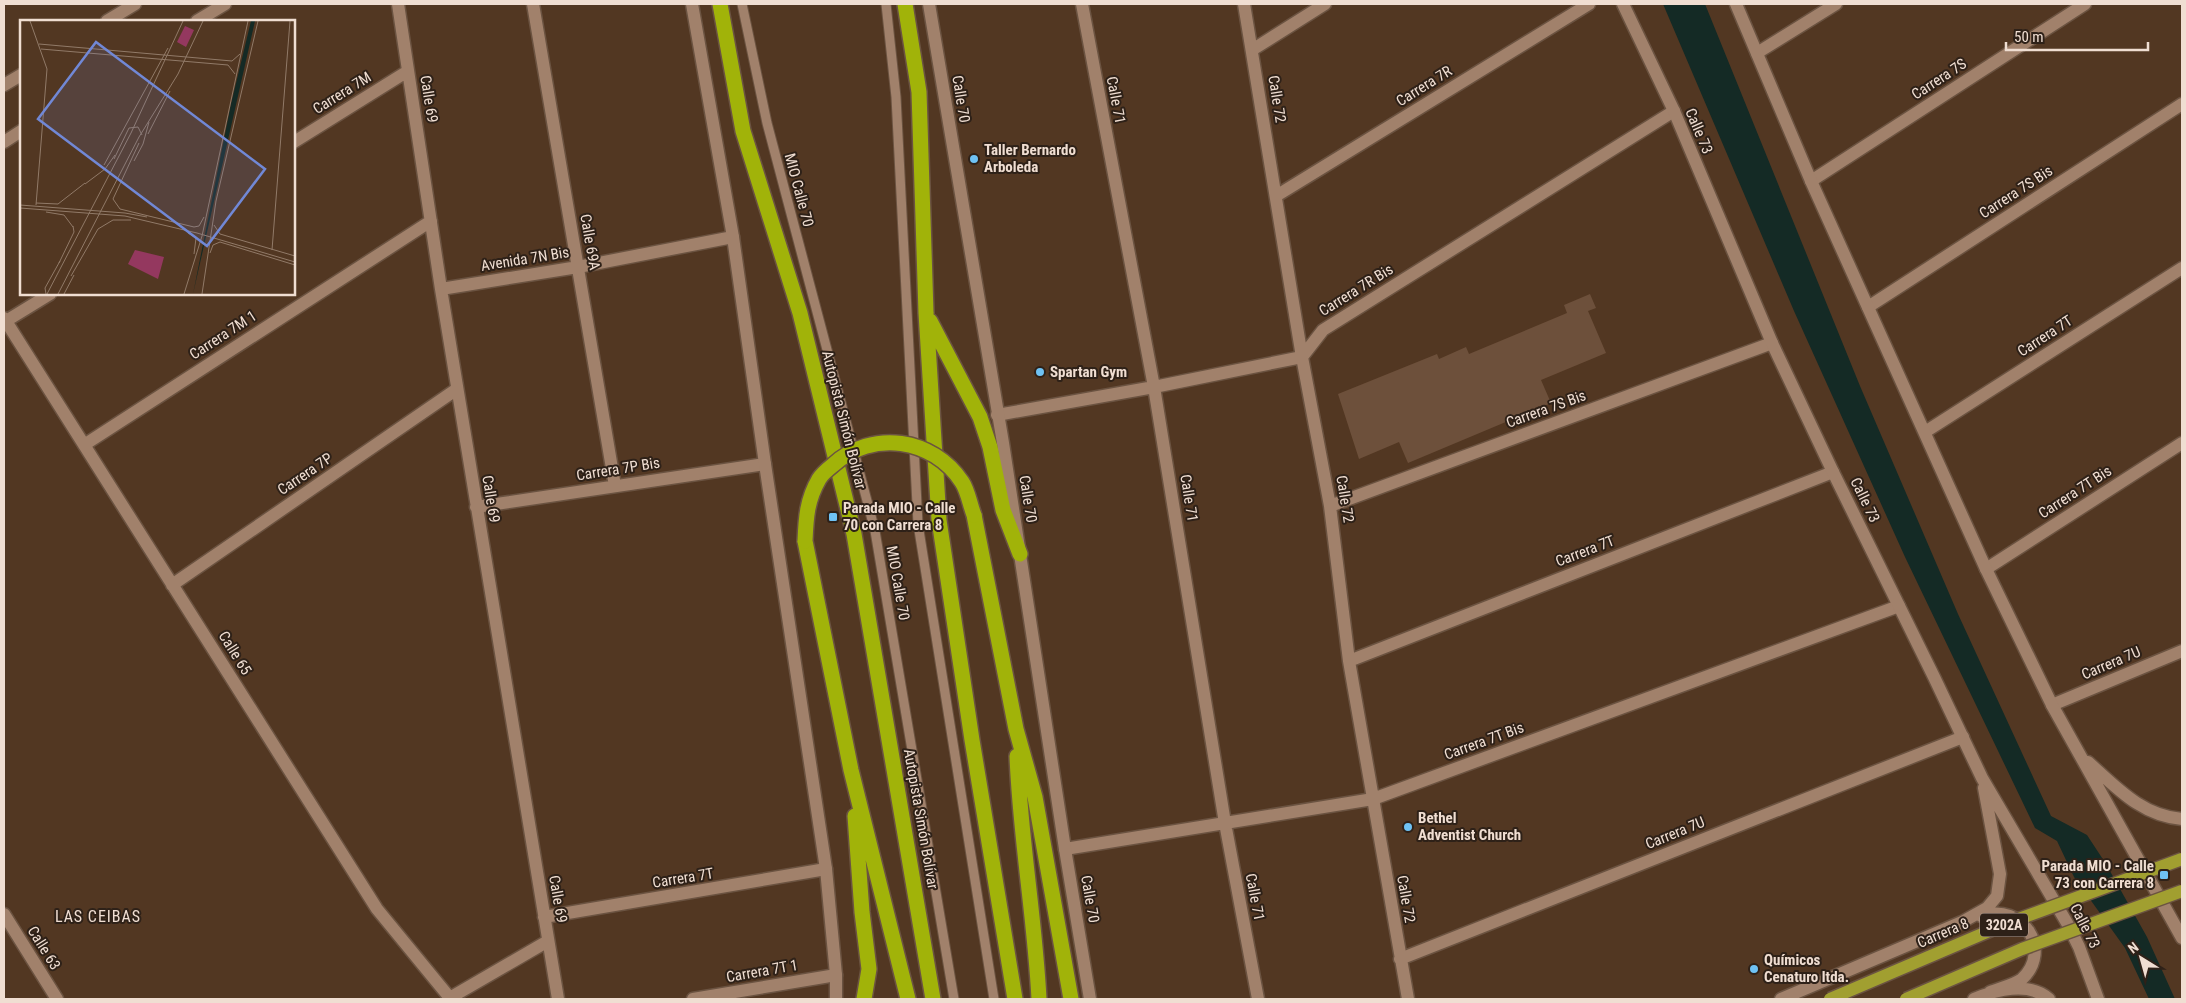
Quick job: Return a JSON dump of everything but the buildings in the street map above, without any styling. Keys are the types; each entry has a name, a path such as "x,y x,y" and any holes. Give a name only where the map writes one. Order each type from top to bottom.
{"highway":[{"name":"Autopista Simón Bolívar","path":"720,4 743,131 800,314 854,534 933,999"},
{"path":"905,4 919,92 926,313 939,520 1015,999"},
{"path":"926,313 980,417 990,447 1003,510 1020,554"},
{"path":"908,999 851,770 805,541 806,508 820,477 844,454 876,442 910,444 918,447 940,458 963,483 974,515 1016,729 1034,797 1072,999"},
{"path":"1016,729 1019,800 1037,958 1039,999"},
{"path":"851,770 862,912 869,969 864,999"}],"main road":[{"name":"Carrera 8","path":"1830,999 2008,923 2182,859"},
{"name":"3202A","path":"1906,999 2022,949 2182,891"}],"street":[{"path":"109,20 136,4"},
{"path":"199,20 225,4"},
{"name":"Calle 69","path":"398,4 440,289 558,999"},
{"name":"Calle 69A","path":"533,4 615,486"},
{"path":"692,4 733,237 826,869 836,975 836,999"},
{"name":"Calle 70","path":"930,4 1020,554 1090,999"},
{"name":"Calle 71","path":"1082,4 1154,387 1225,823 1258,999"},
{"name":"Calle 72","path":"1244,4 1302,357 1330,506 1349,661 1408,999"},
{"path":"1252,50 1324,4"},
{"name":"Carrera 7R","path":"1276,196 1588,4"},
{"name":"Calle 73","path":"1623,4 1674,111 1772,343 1833,472 1982,778 2067,923 2098,999"},
{"path":"1736,4 1811,181 1986,569 2052,705 2182,938"},
{"path":"1757,53 1836,4"},
{"name":"Carrera 7S","path":"1811,181 2085,4"},
{"name":"Carrera 7M","path":"295,141 408,71"},
{"path":"4,85 20,75"},
{"name":"Carrera 7S Bis","path":"1868,307 2182,104"},
{"name":"Carrera 7R Bis","path":"1302,357 1323,330 1674,111"},
{"path":"4,142 20,132"},
{"name":"Carrera 7M 1","path":"84,445 431,221"},
{"name":"Avenida 7N Bis","path":"440,289 578,267 733,237"},
{"name":"Carrera 7T","path":"1925,432 2182,268"},
{"path":"5,319 48,295"},
{"name":"Calle 65","path":"5,319 377,908 449,998"},
{"name":"Carrera 7S Bis","path":"1330,506 1772,343"},
{"path":"996,414 1154,387 1302,357"},
{"name":"Carrera 7P","path":"172,585 457,389"},
{"name":"Carrera 7T Bis","path":"1986,569 2182,443"},
{"name":"Carrera 7P Bis","path":"476,507 765,464"},
{"name":"Carrera 7T","path":"1349,661 1833,472"},
{"name":"Carrera 7T Bis","path":"1065,849 1373,799 1899,606"},
{"name":"Carrera 7U","path":"2052,705 2182,651"},
{"name":"Carrera 7U","path":"1400,959 1962,737"},
{"path":"2080,755 2126,797 2143,808 2162,816 2182,819"},
{"name":"Carrera 8","path":"1781,999 1962,922 1993,903 2000,887 2000,874 1982,778"},
{"name":"Carrera 7T","path":"544,917 826,869"},
{"path":"1962,922 1993,912 2004,913 2014,916 2022,923 2033,941 2032,962 2028,972 2020,980 1974,999"},
{"name":"Calle 63","path":"4,914 57,999"},
{"path":"449,998 548,941"},
{"name":"Carrera 7T 1","path":"693,999 836,975"},
{"path":"1990,992 2008,989 2027,990 2049,999"}],"lane":[{"name":"MIO Calle 70","path":"742,4 767,123 875,530 954,999"},
{"name":"MIO Calle 70","path":"886,4 896,97 918,524 994,999"}],"water":[{"path":"1663,4 1705,4 1860,386 1958,614 2051,816 2087,835 2106,864 2147,937 2175,999 2149,999 2125,948 2074,877 2057,841 2035,828 1905,557 1794,311"}],"place":[{"name":"Taller Bernardo Arboleda","path":"974,159"},
{"name":"Spartan Gym","path":"1040,372"},
{"name":"Parada MIO - Calle 70 con Carrera 8","path":"833,517"},
{"name":"Bethel Adventist Church","path":"1408,827"},
{"name":"Parada MIO - Calle 73 con Carrera 8","path":"2164,875"},
{"name":"Químicos Cenaturo ltda.","path":"1754,969"}],"district":[{"name":"LAS CEIBAS","path":"98,916"}]}
